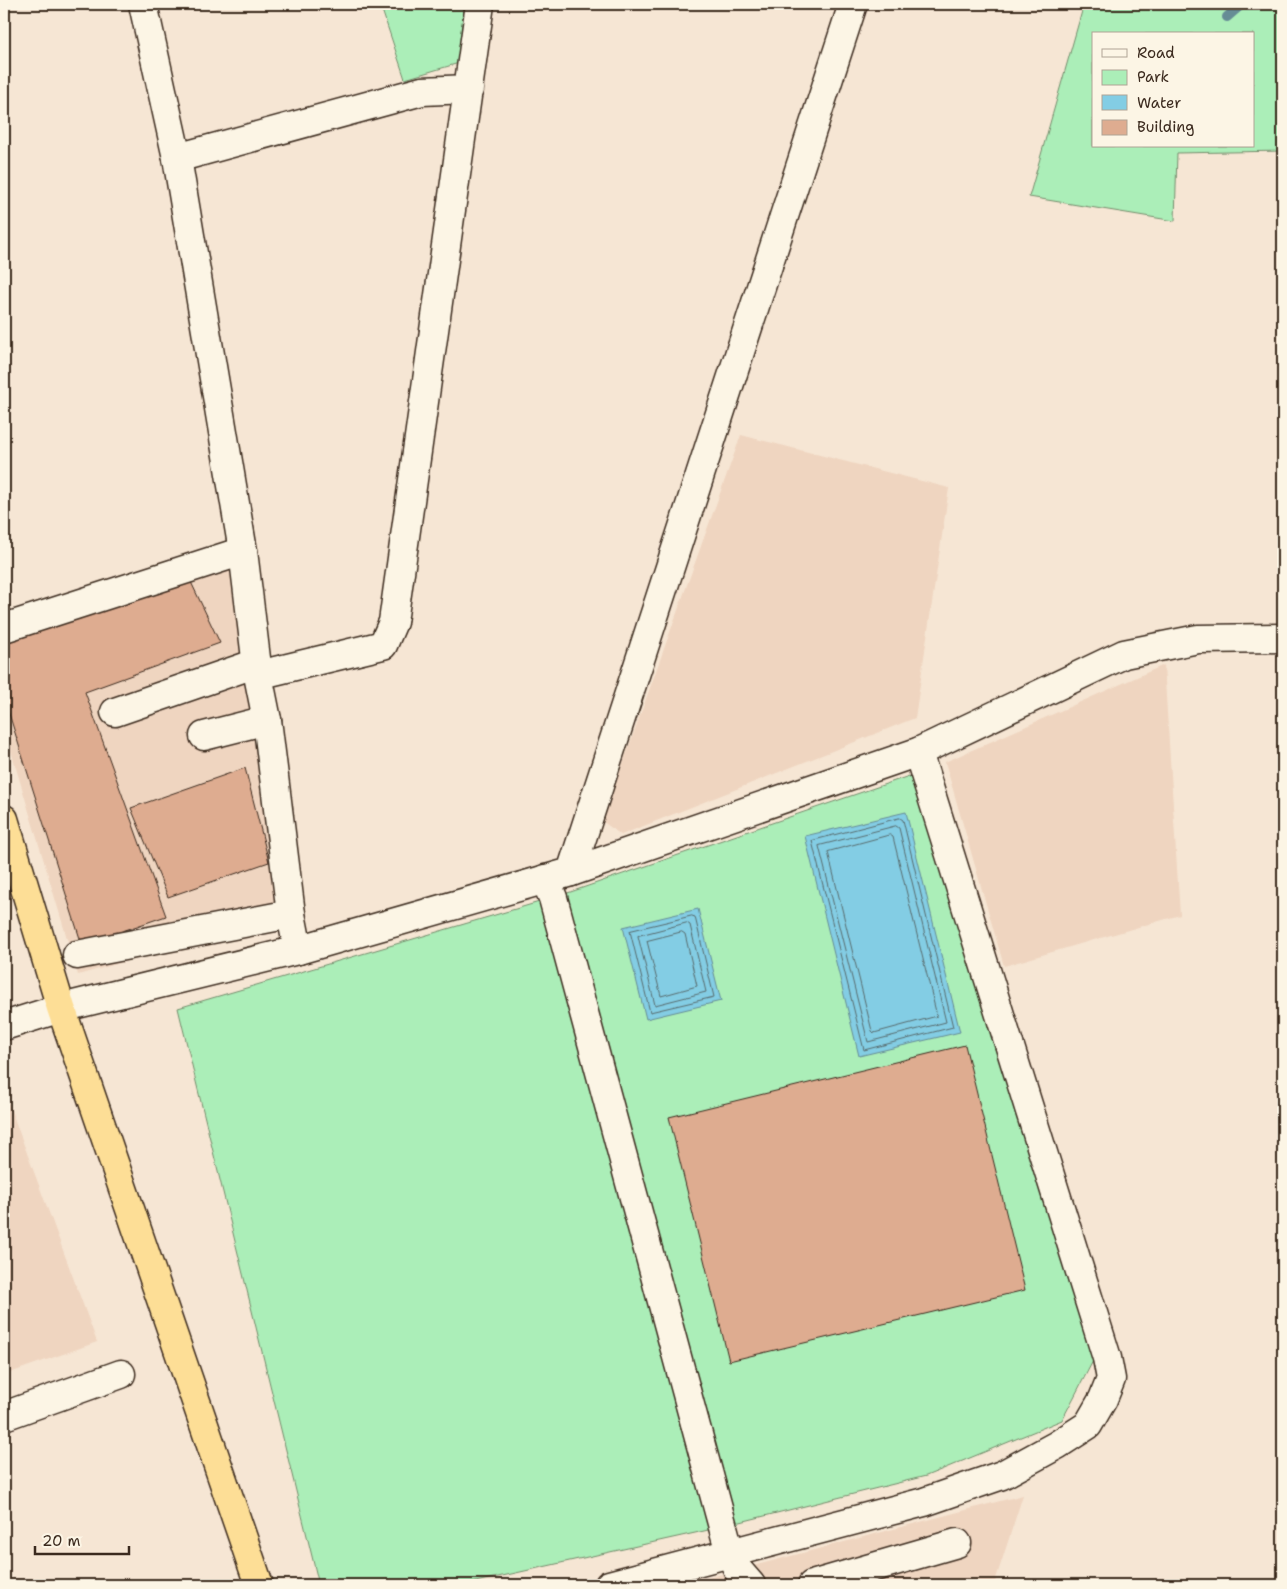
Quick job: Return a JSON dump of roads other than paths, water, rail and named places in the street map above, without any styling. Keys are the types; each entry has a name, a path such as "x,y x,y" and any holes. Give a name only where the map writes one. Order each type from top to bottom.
{"highway":[{"path":"4,819 62,1008 259,1585"}],"street":[{"path":"143,4 177,158 243,550 258,669 267,720 291,914 298,950"},
{"path":"115,712 258,669 383,644 393,622 480,4"},
{"path":"571,872 853,4"},
{"path":"177,158 422,92 469,89"},
{"path":"4,628 243,550"},
{"path":"4,1026 62,1008 298,950 571,872 918,752 1124,654 1198,639 1283,638"},
{"path":"204,736 267,720"},
{"path":"609,1585 924,1502 1002,1475 1057,1445 1088,1425 1103,1399 1111,1379 1107,1358 918,752"},
{"path":"545,879 553,898 730,1553 738,1570 751,1585"},
{"path":"77,955 291,914"},
{"path":"4,1416 121,1374"},
{"path":"812,1585 957,1543"}],"water":[{"path":"906,812 960,1032 859,1056 805,836"},
{"path":"698,909 721,1001 646,1019 623,927"}],"waterway":[{"path":"1227,17 1242,4"}]}
